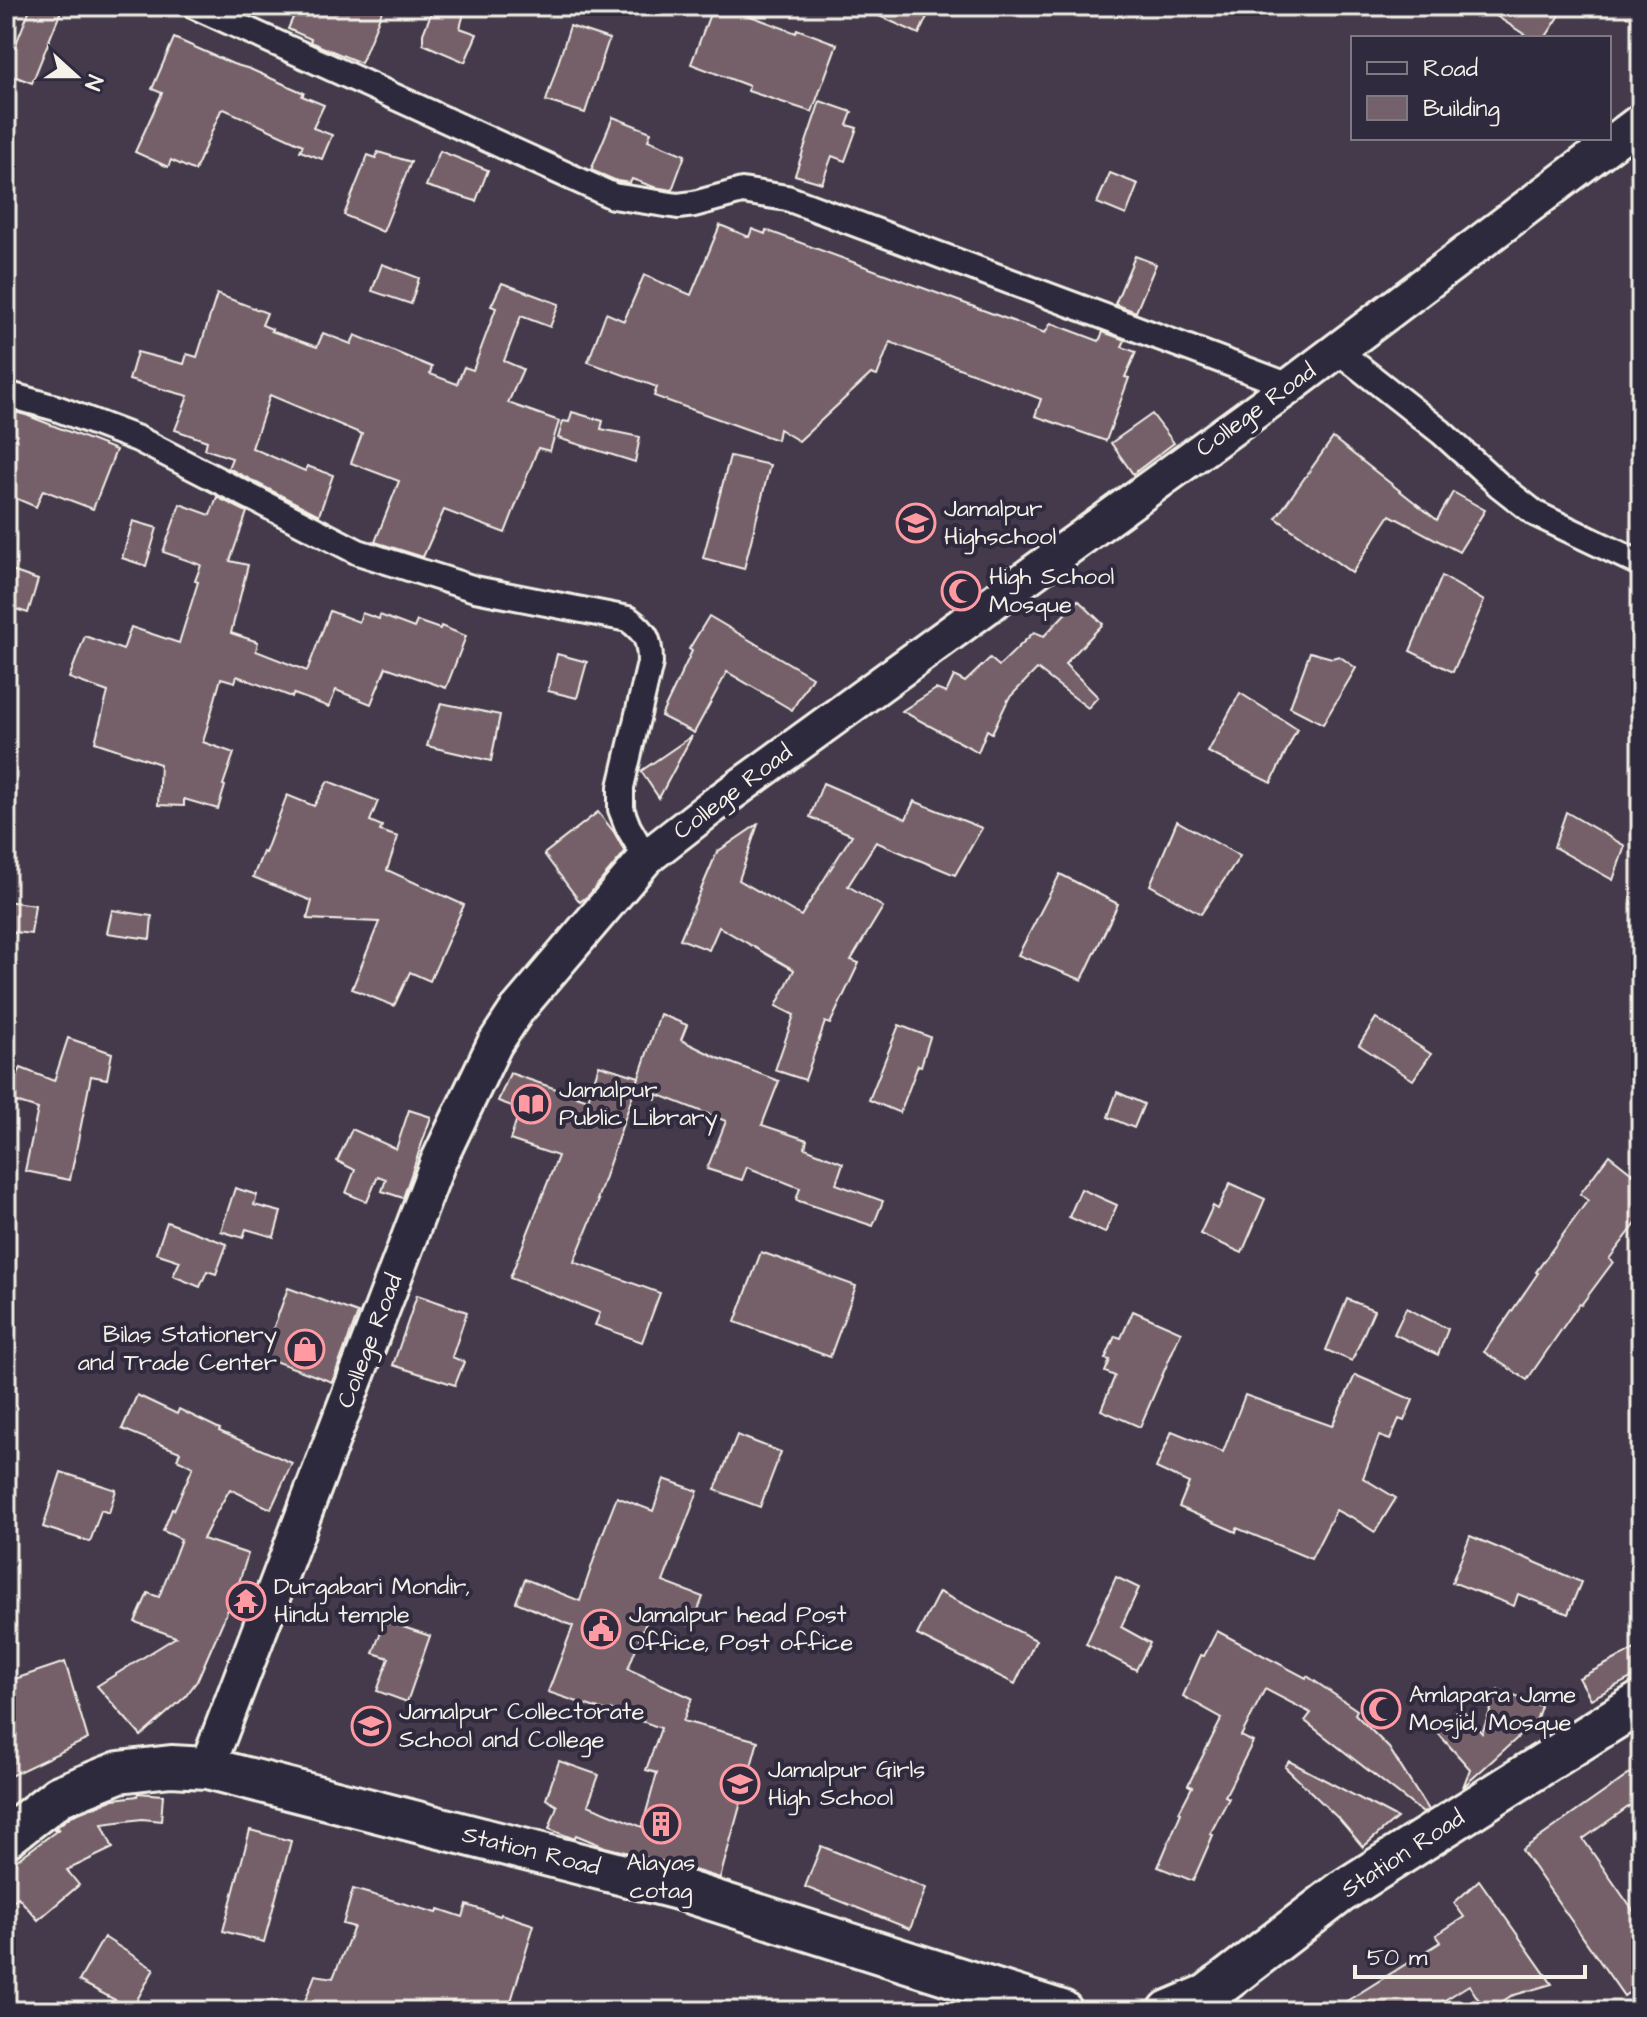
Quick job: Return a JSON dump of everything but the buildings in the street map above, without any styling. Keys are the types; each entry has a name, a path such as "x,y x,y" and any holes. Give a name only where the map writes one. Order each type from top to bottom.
{"main road":[{"name":"College Road","path":"207,1768 438,1162 488,1057 517,1010 646,858 1290,386 1641,121"},
{"name":"Station Road","path":"1169,2011 1207,1995 1341,1892 1641,1702"},
{"name":"Station Road","path":"6,1837 59,1796 119,1772 171,1766 207,1768 678,1889 1062,2011"}],"street":[{"path":"195,6 613,196 678,206 742,191 787,198 1290,386"},
{"path":"1337,350 1441,432 1536,514 1641,564"},
{"path":"6,394 56,408 138,439 358,552 475,589 628,619 643,630 650,647 650,663 621,787 621,809 646,858"}],"place":[{"name":"Jamalpur Highschool","path":"916,523"},
{"name":"High School Mosque","path":"961,591"},
{"name":"Jamalpur Public Library","path":"531,1104"},
{"name":"Bilas Stationery and Trade Center","path":"305,1349"},
{"name":"Durgabari Mondir, Hindu temple","path":"246,1601"},
{"name":"Jamalpur head Post Office, Post office","path":"601,1629"},
{"name":"Amlapara Jame Mosjid, Mosque","path":"1381,1709"},
{"name":"Jamalpur Collectorate School and College","path":"371,1726"},
{"name":"Jamalpur Girls High School","path":"740,1784"},
{"name":"Alayas cotag","path":"661,1824"}]}
